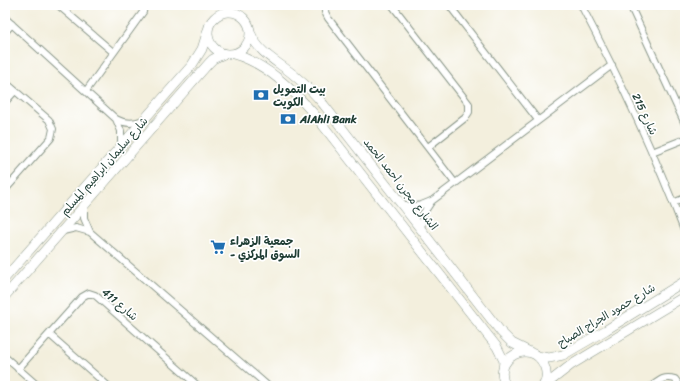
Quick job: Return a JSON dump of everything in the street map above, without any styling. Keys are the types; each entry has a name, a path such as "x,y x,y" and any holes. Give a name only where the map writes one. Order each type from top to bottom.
{"street":[{"path":"58,5 113,52"},
{"path":"86,91 143,12 144,5"},
{"path":"234,54 246,47 251,34 247,22 235,5"},
{"path":"326,5 325,12 328,18 455,183"},
{"path":"392,5 469,104 469,112 465,118 428,147"},
{"path":"449,5 538,120"},
{"name":"شارع 215","path":"581,5 612,65 652,152 685,233"},
{"path":"630,5 685,124"},
{"path":"216,6 215,17 208,27 207,32 208,40 212,46 217,51 224,54 234,54 247,58 264,69 298,96 314,114 497,347 504,361 503,370 505,385"},
{"path":"215,17 226,12 238,13 243,17"},
{"path":"5,18 116,119 122,131 121,146"},
{"path":"5,32 12,24"},
{"name":"شارع سليمان ابراهيم المسلم","path":"5,278 192,65 202,49 207,32"},
{"name":"الشارع مجرن أحمد الحمد","path":"251,34 256,44 263,52 294,75 314,94 501,332 512,343 533,354"},
{"name":"شارع سليمان ابراهيم المسلم","path":"5,296 209,63 213,59 224,54"},
{"path":"401,204 410,207 418,206 433,200 612,65"},
{"path":"5,82 51,123 53,132 51,138 5,190"},
{"path":"5,102 15,91"},
{"path":"116,119 128,123 136,123 143,120"},
{"path":"652,152 685,139"},
{"path":"673,203 685,198"},
{"path":"421,230 423,214 433,200"},
{"path":"84,207 84,218 90,232"},
{"path":"63,231 76,228 90,232 268,386"},
{"name":"شارع حمود الجراح الصباح","path":"533,354 549,358 563,355 685,281"},
{"name":"شارع 411","path":"18,369 82,297 89,293 95,295 198,386"},
{"path":"543,386 572,365 682,299"},
{"path":"50,334 108,386"},
{"path":"503,370 505,363 516,354 522,352 533,354 543,361 546,368 547,375 543,386"},
{"path":"5,357 38,386"},
{"path":"652,386 668,377 675,379 680,386"},
{"path":"187,386 192,381"}],"place":[{"name":"بيت التمويل الكويت","path":"261,95"},
{"name":"AlAhli Bank","path":"288,119"},
{"name":"جمعية الزهراء - السوق المركزي","path":"218,247"}]}
